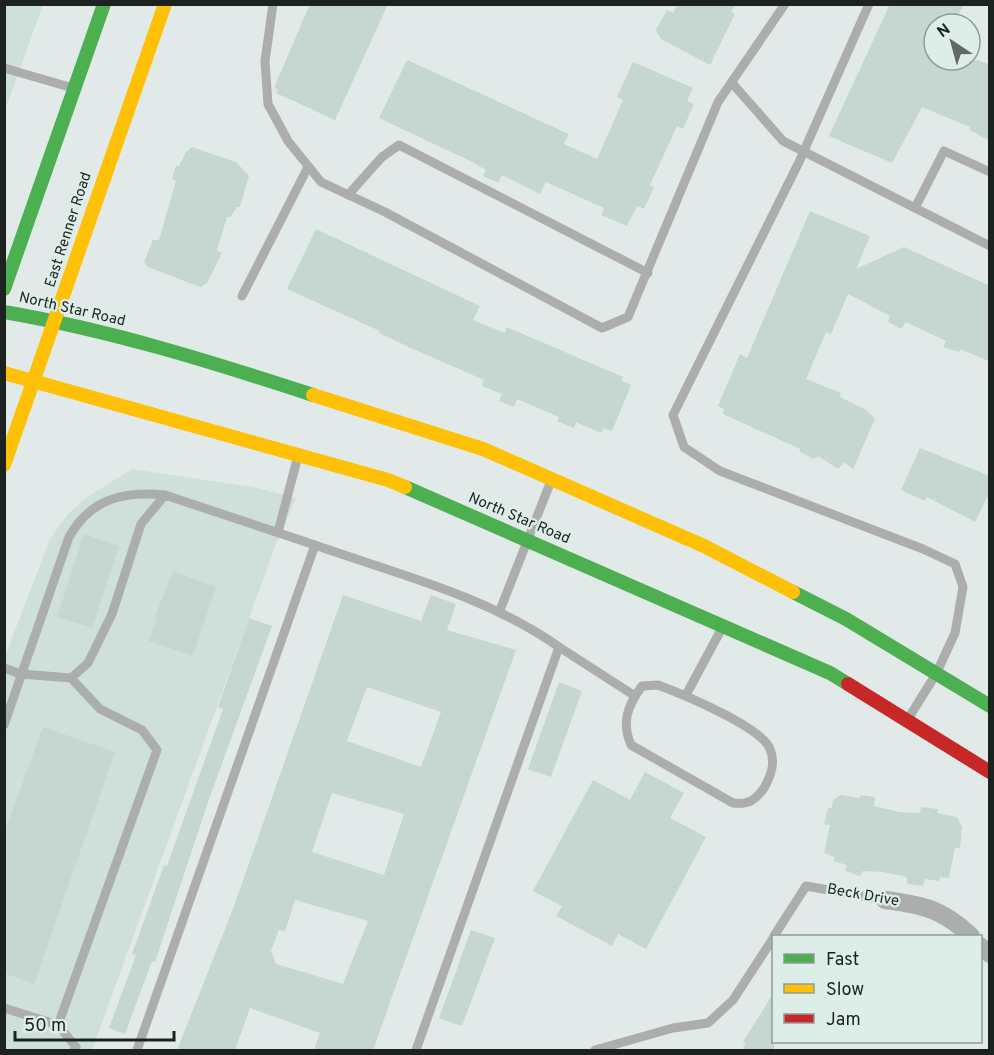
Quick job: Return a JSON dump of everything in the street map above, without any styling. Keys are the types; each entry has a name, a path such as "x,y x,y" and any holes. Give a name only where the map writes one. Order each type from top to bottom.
{"main road":[{"path":"4,289 104,4"},
{"name":"East Renner Road","path":"4,465 165,4"},
{"name":"North Star Road","path":"4,312 56,321 190,355 483,449 725,557 846,619 990,706"},
{"name":"North Star Road","path":"4,373 388,480 830,673 990,772"}],"street":[{"name":"Beck Drive","path":"885,900 926,906 957,924 970,935"}],"lane":[{"path":"273,4 265,62 268,104 288,141 321,182 602,328 628,317 718,102 785,4"},
{"path":"869,4 804,150 673,415 684,447 720,471 923,549 956,564 963,587 955,633 936,674 907,721"},
{"path":"4,68 75,89"},
{"path":"732,83 783,141 990,246"},
{"path":"348,195 382,157 399,145 648,273"},
{"path":"915,208 944,151 990,172"},
{"path":"242,296 308,167"},
{"path":"278,532 299,455"},
{"path":"500,610 552,478"},
{"path":"4,725 69,537 78,522 107,499 138,492 165,495 500,610 531,627 635,696"},
{"path":"71,678 88,663 112,614 141,524 165,495"},
{"path":"137,1050 315,545"},
{"path":"686,695 723,626"},
{"path":"416,1050 559,647"},
{"path":"4,668 21,674 71,678 100,709 142,730 157,750 58,1025"},
{"path":"658,685 686,695 759,734 770,747 774,762 768,781 757,799 743,805 733,803 631,745 625,730 630,702 642,686 658,685"},
{"name":"Beck Drive","path":"775,935 806,886 885,900"},
{"name":"Beck Drive","path":"595,1050 624,1046 674,1028 708,1023 733,1000 772,940"},
{"path":"4,1008 58,1025 76,1047 74,1050"}],"shaded area":[{"path":"5,5 43,5 5,110"},
{"path":"132,469 253,487 296,498 276,544 92,1050 5,1050 4,659 50,539 67,515 86,498"}],"building":[{"path":"310,4 388,4 335,120 276,93 278,89 274,88"},
{"path":"678,4 736,4 731,12 735,14 710,65 661,39 656,30 667,10 673,13"},
{"path":"890,4 964,4 960,12 922,12 922,72 982,72 982,62 990,65 990,141 970,130 970,127 922,107 892,163 829,136"},
{"path":"407,60 569,134 564,144 597,159 623,100 617,97 633,62 693,88 687,101 694,104 683,129 677,126 650,185 654,187 644,209 637,206 627,226 601,215 604,208 546,182 540,194 502,175 498,183 483,176 486,170 470,161 379,118"},
{"path":"192,147 236,162 249,176 240,207 237,207 230,217 227,217 217,250 222,253 207,283 200,287 148,267 144,262 153,240 159,240 176,181 172,178 176,166 179,166 186,152"},
{"path":"810,211 870,236 856,269 904,247 990,286 990,362 961,349 959,352 943,347 946,341 906,322 901,329 888,322 890,316 848,294 831,334 826,332 806,379 841,393 840,397 866,410 875,419 853,469 844,462 838,469 818,456 814,459 800,452 800,449 723,414 724,409 718,406 740,354 747,358"},
{"path":"316,229 480,306 473,320 505,333 507,327 623,377 622,381 631,385 612,431 604,428 601,433 576,422 574,428 557,421 559,417 517,399 514,407 499,401 502,394 482,386 484,380 287,289"},
{"path":"920,448 990,476 990,491 975,522 927,497 925,501 901,490"},
{"path":"84,534 119,546 92,628 57,617"},
{"path":"173,571 216,587 193,656 149,641 157,617 155,616"},
{"path":"343,595 421,621 431,595 456,604 447,630 516,650 373,1050 314,1050 320,1033 250,1008 235,1050 177,1050 233,909","holes":["367,687 441,712 421,767 347,741","332,793 404,814 384,875 312,852","295,900 368,921 343,984 276,964 271,951 279,930 285,931"]},
{"path":"249,618 272,626 207,805 155,962 152,961 125,1034 109,1028 136,955 132,954 164,865 167,866 223,709 218,707"},
{"path":"559,682 582,691 551,777 528,769"},
{"path":"43,727 115,752 34,984 4,973 4,833"},
{"path":"645,772 684,793 670,818 706,837 646,949 618,934 612,946 556,916 562,906 533,891 593,780 630,800"},
{"path":"841,795 859,798 861,795 875,797 874,806 899,812 920,813 921,807 938,809 937,813 957,817 962,827 960,848 955,848 949,878 940,877 939,881 925,879 923,886 907,884 907,877 883,872 863,871 860,876 845,871 847,865 833,861 835,857 824,853 830,825 824,824 828,808 832,808 833,800"},
{"path":"471,930 495,938 462,1026 439,1018"},
{"path":"772,995 774,1050 742,1050 746,1044 743,1042"}],"traffic: fast":[{"path":"4,289 104,4"},
{"path":"4,312 122,337 313,395"},
{"path":"405,487 830,673 848,684"},
{"path":"793,592 846,619 990,706"}],"traffic: slow":[{"path":"4,465 165,4"},
{"path":"4,373 388,480 405,487"},
{"path":"313,395 483,449 704,546 793,592"}],"traffic: jam":[{"path":"848,684 990,772"}]}
